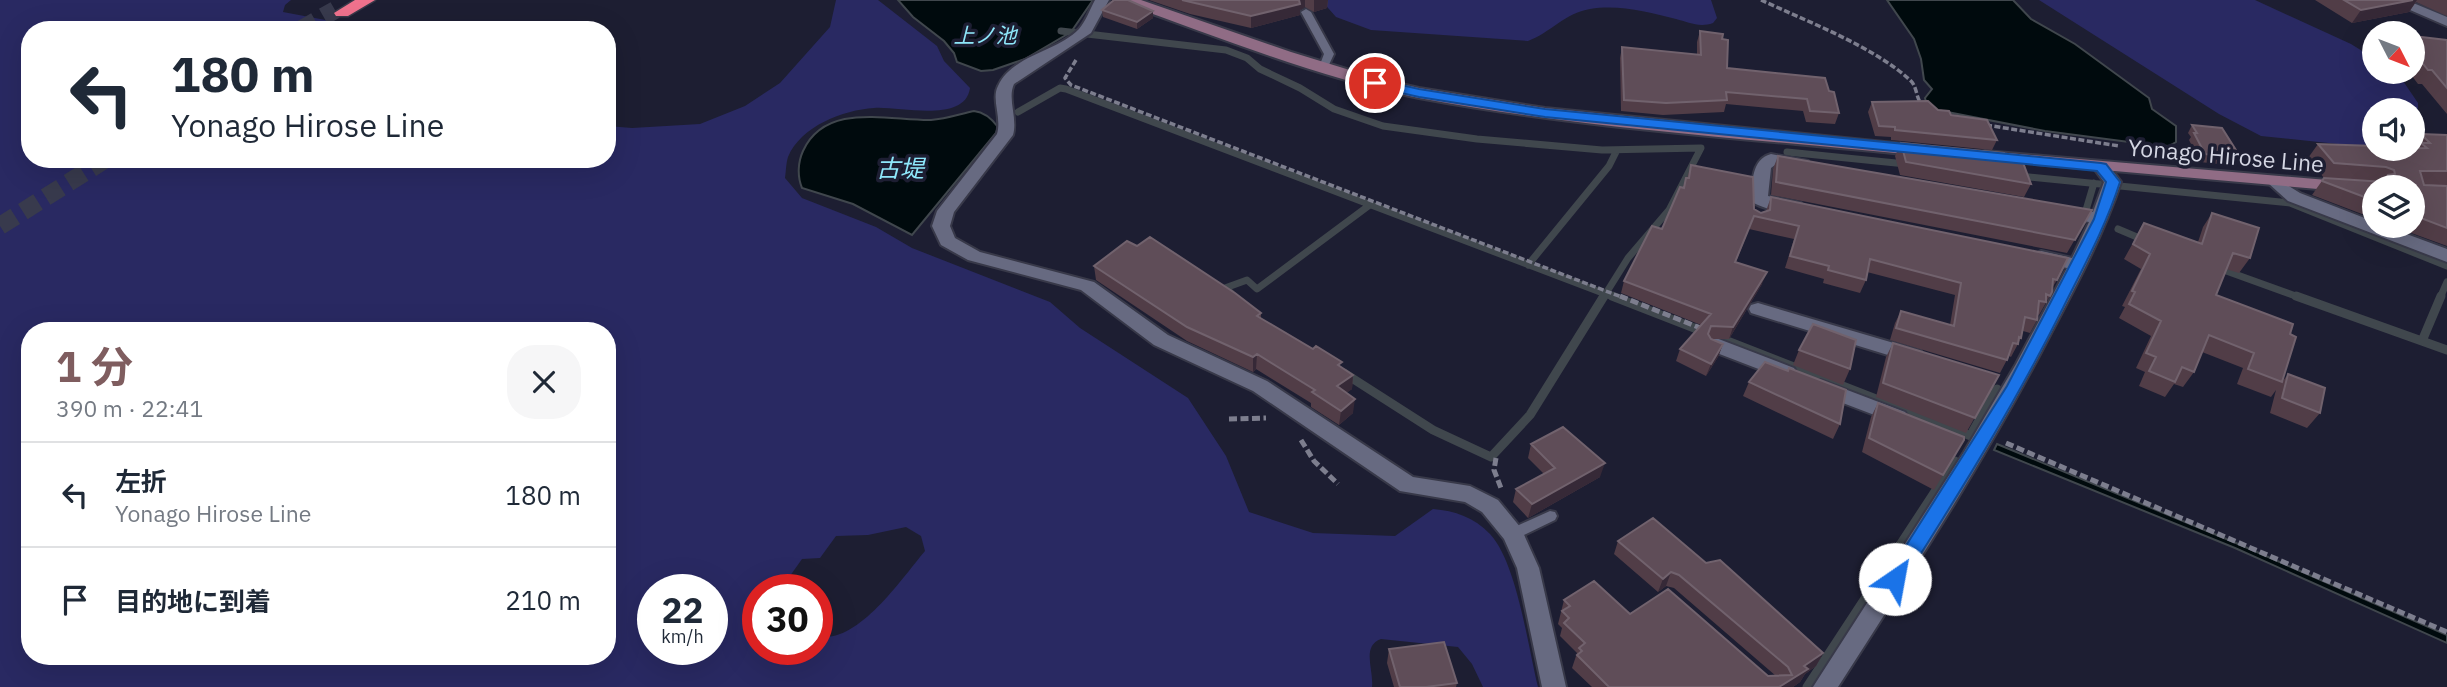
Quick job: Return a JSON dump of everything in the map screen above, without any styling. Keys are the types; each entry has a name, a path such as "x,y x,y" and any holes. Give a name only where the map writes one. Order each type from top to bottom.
{"highway":[{"path":"354,0 338,11 367,0"}],"main road":[{"path":"1127,0 1324,67 1419,93 1545,113 1941,152"},
{"name":"Yonago Hirose Line","path":"1968,155 2362,188"}],"street":[{"path":"1102,0 1086,30 1018,72 1006,83 1003,91 1010,123 1005,135 946,211 941,226 947,241 974,256 1087,286 1161,341 1260,386 1408,485 1469,494 1490,506 1513,534 1528,568 1555,687"},
{"path":"2394,0 2447,22"},
{"path":"1812,167 1771,159 1766,161 1762,167 1759,205 1812,211"},
{"path":"1825,687 1983,442 2015,387 2101,219 2113,182 2101,167"},
{"path":"2276,183 2294,197 2447,256"},
{"path":"2046,209 2101,219"},
{"path":"2025,254 2078,265"},
{"path":"1758,309 1938,364"},
{"path":"1716,340 1916,425"},
{"path":"1989,379 2015,387"},
{"path":"1953,440 1983,442"}],"lane":[{"path":"1306,12 1329,54 1324,67"},
{"path":"1513,534 1550,516"}],"path":[{"path":"1761,0 1892,66 1914,83 1918,100 1926,109"},
{"path":"1079,35 1085,42 1065,78 1071,85 1445,227 1716,340"},
{"path":"1982,124 2123,147"},
{"path":"1228,419 1272,419"},
{"path":"1299,438 1314,461 1338,484"},
{"path":"1983,442 2447,632"}],"shaded area":[{"path":"0,0 291,0 285,5 283,12 331,21 21,21 21,168 616,168 616,127 700,124 745,106 780,83 830,27 836,0 878,0 937,46 944,61 970,88 965,99 944,110 862,109 837,116 813,128 794,146 787,162 785,178 802,198 876,227 912,248 1050,302 1080,328 1188,398 1226,456 1249,512 1313,533 1395,536 1433,509 1449,511 1471,519 1490,534 1499,547 1514,585 1538,687 1483,687 1472,664 1458,647 1381,639 1371,647 1372,687 0,687"},
{"path":"1321,0 1711,0 1717,18 1713,23 1698,25 1633,10 1611,7 1590,9 1565,19 1528,41 1371,30 1336,17"},
{"path":"2039,0 2255,0 2362,51 2362,84 2405,84 2415,98 2362,98 2362,147 2261,136 2219,114"}],"water":[{"name":"上ノ池","path":"898,0 1093,0 1071,32 1025,59 993,70 981,71 957,62 954,53 944,41 913,17"},
{"path":"1887,0 2013,0 2031,19 2075,44 2149,98 2152,109 2176,126 2176,142 2169,146 2152,145 2045,131 1937,110 1926,102 1925,98 1932,89 1924,80 1914,39"},
{"name":"古堤","path":"974,111 993,121 998,127 996,133 912,235 853,204 802,188 799,169 803,151 813,135 827,125 860,117 931,120"},
{"path":"1997,444 2236,543 2447,635 2447,643 2235,548 1994,450"}],"building":[{"path":"1114,0 1128,0 1153,11 1137,22 1102,10"},
{"path":"1182,0 1299,0 1300,4 1251,16"},
{"path":"2344,0 2413,0 2361,10"},
{"path":"1700,31 1723,34 1722,39 1728,40 1727,68 1825,78 1829,91 1834,92 1839,113 1810,111 1807,99 1726,92 1727,100 1666,103 1624,100 1622,47 1701,55"},
{"path":"2426,38 2447,40 2447,88 2432,70 2428,70"},
{"path":"1928,101 1938,110 1949,111 1951,115 1987,120 1997,140 1879,126 1872,102"},
{"path":"2192,125 2222,128 2241,158 2205,154"},
{"path":"2425,134 2447,135 2447,171 2420,171 2421,175 2388,175 2395,174 2394,170 2334,163 2318,144 2362,146 2362,161 2425,161 2425,143 2430,143"},
{"path":"1901,143 2004,153 2006,158 2022,160 2031,184 1906,162"},
{"path":"1778,156 2092,210 2075,240 1776,182"},
{"path":"1691,165 1753,177 1754,209 1761,213 1770,210 1771,197 2068,258 2057,280 2053,279 2052,292 2050,296 2046,294 2046,302 2039,301 2037,320 2025,317 2021,338 2019,337 2018,344 2013,343 2007,360 1896,328 1901,311 1954,326 1961,283 1870,259 1866,280 1828,270 1829,266 1790,256 1799,226 1754,216 1735,262 1767,272 1733,327 1711,326 1708,334 1711,339 1723,344 1711,364 1680,349 1711,314 1624,281 1652,226 1662,229 1680,187 1684,188 1686,178 1689,178"},
{"path":"2324,178 2362,180 2362,196 2322,181"},
{"path":"2425,185 2447,186 2447,228 2425,220"},
{"path":"2212,213 2259,228 2250,258 2233,253 2216,295 2293,324 2290,334 2296,337 2282,382 2248,369 2254,353 2209,335 2194,372 2182,367 2175,382 2149,371 2156,357 2146,353 2161,321 2129,304 2135,292 2132,291 2150,254 2133,244 2144,223 2202,244"},
{"path":"1150,237 1235,293 1261,313 1257,316 1313,349 1316,346 1342,362 1338,365 1353,375 1337,386 1355,399 1341,411 1312,392 1315,390 1257,354 1253,357 1187,327 1094,266 1127,241 1137,246"},
{"path":"1813,324 1856,340 1850,369 1799,350"},
{"path":"1893,343 1999,375 1975,418 1883,383"},
{"path":"1765,362 1788,371 1789,368 1846,390 1840,424 1749,382"},
{"path":"2288,374 2325,388 2320,413 2282,398"},
{"path":"1878,403 1964,437 1943,475 1869,438"},
{"path":"1563,427 1605,463 1532,504 1516,489 1555,468 1531,444"},
{"path":"1653,518 1706,563 1720,560 1823,653 1804,666 1808,669 1779,687 1609,687 1577,655 1582,651 1579,648 1585,643 1564,623 1569,618 1562,611 1570,606 1564,600 1594,581 1630,614 1668,589 1768,676 1792,675 1788,667 1679,575 1671,572 1663,579 1618,541"},
{"path":"1444,642 1457,683 1400,687 1389,649"}],"waterway":[{"path":"1061,31 1226,50 1247,58 1260,69 1300,88 1334,109 1383,126 1477,139 1602,150 1701,148 1669,210 1628,258 1605,294"},
{"path":"1018,112 1060,88 1066,89 1370,205"},
{"path":"1528,265 1609,166 1617,150"},
{"path":"1787,152 1906,164"},
{"path":"2020,176 2094,183"},
{"path":"2086,210 2094,183"},
{"path":"2094,183 2290,203 2447,266"},
{"path":"1231,293 1225,288 1247,280 1257,289 1370,205"},
{"path":"1370,205 1528,265"},
{"path":"2118,229 2144,240"},
{"path":"1528,265 1605,294"},
{"path":"2218,268 2301,298"},
{"path":"2440,298 2447,282"},
{"path":"1603,298 1605,294"},
{"path":"1605,294 1616,298"},
{"path":"1344,373 1433,430 1491,457 1530,415 1604,296"},
{"path":"1612,296 1971,436"},
{"path":"2296,296 2447,350"},
{"path":"2422,341 2441,296"},
{"path":"1973,431 1997,389"},
{"path":"1807,687 1955,461"}],"tunnel":[{"path":"316,21 335,10"},
{"path":"0,226 92,168"}],"route":[{"path":"1375,83 1419,93 1545,113 2101,167 2113,182 2101,219 2015,387 1895,579"}]}
